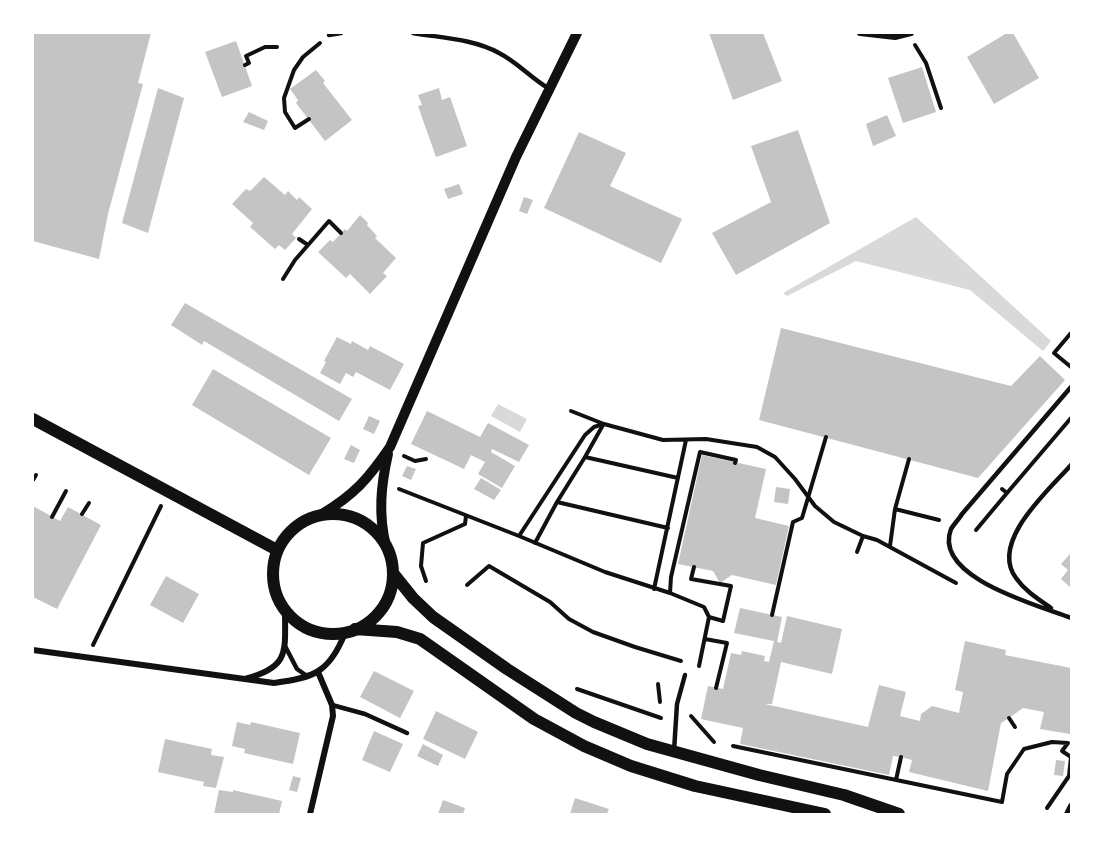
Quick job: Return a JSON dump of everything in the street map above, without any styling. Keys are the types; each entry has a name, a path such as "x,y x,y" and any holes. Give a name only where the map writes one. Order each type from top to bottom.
{"main road":[{"path":"33,419 277,550"},
{"path":"350,631 371,620 383,607 391,590 393,573 390,555 373,529 364,522 344,514 322,514 301,522 293,528 277,550 273,568 273,585 285,611 302,626 323,633 397,632 420,639 534,719 584,746 631,766 695,786 825,814"},
{"path":"393,573 413,598 433,616 507,669 585,718 628,738 759,775 844,795 899,814"}],"street":[{"path":"322,514 345,500 370,477 390,447 516,157 577,33"},
{"path":"860,33 896,37 910,33"},
{"path":"386,546 381,509 382,482 390,447"},
{"path":"241,680 260,674 274,666 282,657 285,646 285,611"},
{"path":"33,650 274,684 318,672 335,656 350,631"},
{"path":"310,814 332,726 332,705 318,672"},
{"path":"1067,814 1071,806"}],"lane":[{"path":"330,35 341,33"},
{"path":"413,33 484,46 508,58 531,78 548,88"},
{"path":"1071,387 962,514 951,530 950,544 954,556 963,568 977,578 1011,597 1071,618"},
{"path":"1055,611 1028,592 1014,576 1009,564 1009,555 1011,542 1018,527 1071,465"},
{"path":"285,646 297,669 307,676"},
{"path":"674,751 677,704 685,675"},
{"path":"332,705 365,714 407,733"}],"path":[{"path":"910,33 916,49 926,63 941,108"},
{"path":"309,119 295,128 285,112 284,98 294,70 303,57 330,35"},
{"path":"245,65 249,63 246,56 265,47 277,47"},
{"path":"282,279 295,260 329,221 341,233"},
{"path":"299,239 308,245"},
{"path":"1071,333 1054,352 1071,367"},
{"path":"570,411 604,424 663,440 706,439 757,447 775,457 815,506 834,522 890,546 963,586"},
{"path":"535,543 604,424"},
{"path":"519,536 585,435 594,427 604,424"},
{"path":"772,615 793,522 802,518 826,437"},
{"path":"654,589 686,440"},
{"path":"670,593 671,577 700,452 736,460 735,463"},
{"path":"400,454 415,461 426,459"},
{"path":"585,457 678,478"},
{"path":"890,546 895,509 909,459"},
{"path":"33,480 36,475"},
{"path":"382,482 605,572 670,593 704,608 709,617 698,676"},
{"path":"52,517 66,491"},
{"path":"88,656 168,491"},
{"path":"976,530 1007,493"},
{"path":"557,502 668,528"},
{"path":"82,514 89,503"},
{"path":"432,590 422,572 423,543 465,524 466,516"},
{"path":"857,552 863,536"},
{"path":"467,585 489,566 550,602 569,618 593,632 687,663"},
{"path":"694,567 691,579 731,586 723,621 709,617"},
{"path":"705,639 727,643 716,688"},
{"path":"693,664 699,666"},
{"path":"573,688 659,716 663,721"},
{"path":"692,705 690,715 713,741 722,744"},
{"path":"1009,718 1015,728"},
{"path":"732,746 1002,802 1007,774 1023,749 1052,742 1068,743 1062,751 1071,758 1069,776 1047,808"},
{"path":"896,780 901,757"}],"shaded area":[{"path":"916,217 1051,341 1043,351 970,290 856,261 787,296 783,293"},
{"path":"498,404 527,419 520,432 491,416"}],"building":[{"path":"33,33 151,33 138,83 143,84 108,214 99,259 33,241"},
{"path":"709,33 763,33 782,81 733,100"},
{"path":"1007,33 1013,33 1039,78 994,104 967,57"},
{"path":"236,41 252,86 222,97 205,52"},
{"path":"922,67 936,112 903,123 888,78"},
{"path":"316,70 325,81 323,83 352,120 325,141 296,103 298,100 290,89"},
{"path":"158,88 184,98 148,233 122,223"},
{"path":"439,88 442,100 450,97 467,146 436,157 418,106 422,105 418,95"},
{"path":"249,112 268,121 264,130 243,122"},
{"path":"887,115 896,136 873,146 866,124"},
{"path":"798,130 830,223 736,275 712,233 771,202 751,146"},
{"path":"579,132 626,153 610,186 682,219 661,263 544,208"},
{"path":"264,177 285,195 288,191 312,209 292,234 296,238 285,250 279,245 275,249 250,227 253,223 232,204 246,189 250,191"},
{"path":"459,184 463,194 448,199 444,189"},
{"path":"524,197 533,200 527,214 519,211"},
{"path":"360,215 377,236 375,238 396,258 383,273 387,276 370,294 350,274 346,278 318,252 330,240 333,242 345,229 347,231"},
{"path":"185,303 352,399 339,421 204,341 202,345 171,325"},
{"path":"781,328 1011,386 1040,356 1065,380 978,478 759,420"},
{"path":"337,337 351,344 352,341 368,350 370,346 404,364 390,390 356,372 353,377 346,373 340,384 320,373"},
{"path":"213,369 331,438 309,475 192,405"},
{"path":"427,411 480,437 488,423 529,445 519,462 492,449 491,452 515,466 502,488 478,474 485,462 471,455 464,469 411,444"},
{"path":"369,416 380,421 374,434 363,429"},
{"path":"351,445 360,450 354,463 344,459"},
{"path":"702,455 766,469 755,518 789,526 776,585 732,575 720,583 713,571 678,564"},
{"path":"407,466 416,469 411,480 402,476"},
{"path":"481,478 501,490 494,500 474,489"},
{"path":"776,487 790,489 788,504 774,502"},
{"path":"33,506 60,521 68,507 101,525 57,609 33,597"},
{"path":"1071,553 1071,588 1061,579 1068,570 1061,564"},
{"path":"166,576 199,594 183,623 150,605"},
{"path":"740,608 782,617 777,642 781,643 787,616 842,629 832,674 781,662 772,704 765,704 868,727 879,685 906,692 900,716 920,721 921,714 932,706 959,713 963,692 955,690 965,641 1006,650 1005,655 1071,668 1070,734 1040,729 1044,712 1023,708 1001,723 988,791 909,772 912,760 901,757 893,756 889,775 740,744 743,728 701,719 708,686 723,689 731,653 741,655 742,651 765,656 764,661 769,662 774,641 734,633"},
{"path":"374,671 414,691 400,718 360,697"},
{"path":"436,711 478,732 465,759 423,739"},
{"path":"237,722 250,725 251,722 300,733 293,764 244,753 245,749 232,746"},
{"path":"374,731 403,744 390,772 362,760"},
{"path":"165,739 212,749 211,755 224,757 216,788 203,786 204,782 158,772"},
{"path":"423,744 443,755 438,766 417,756"},
{"path":"1056,760 1065,761 1063,776 1054,775"},
{"path":"293,776 301,778 297,792 289,790"},
{"path":"219,790 233,792 233,790 282,801 279,814 214,814"},
{"path":"575,798 609,809 607,814 570,814"},
{"path":"443,800 465,808 463,814 438,814"}]}
